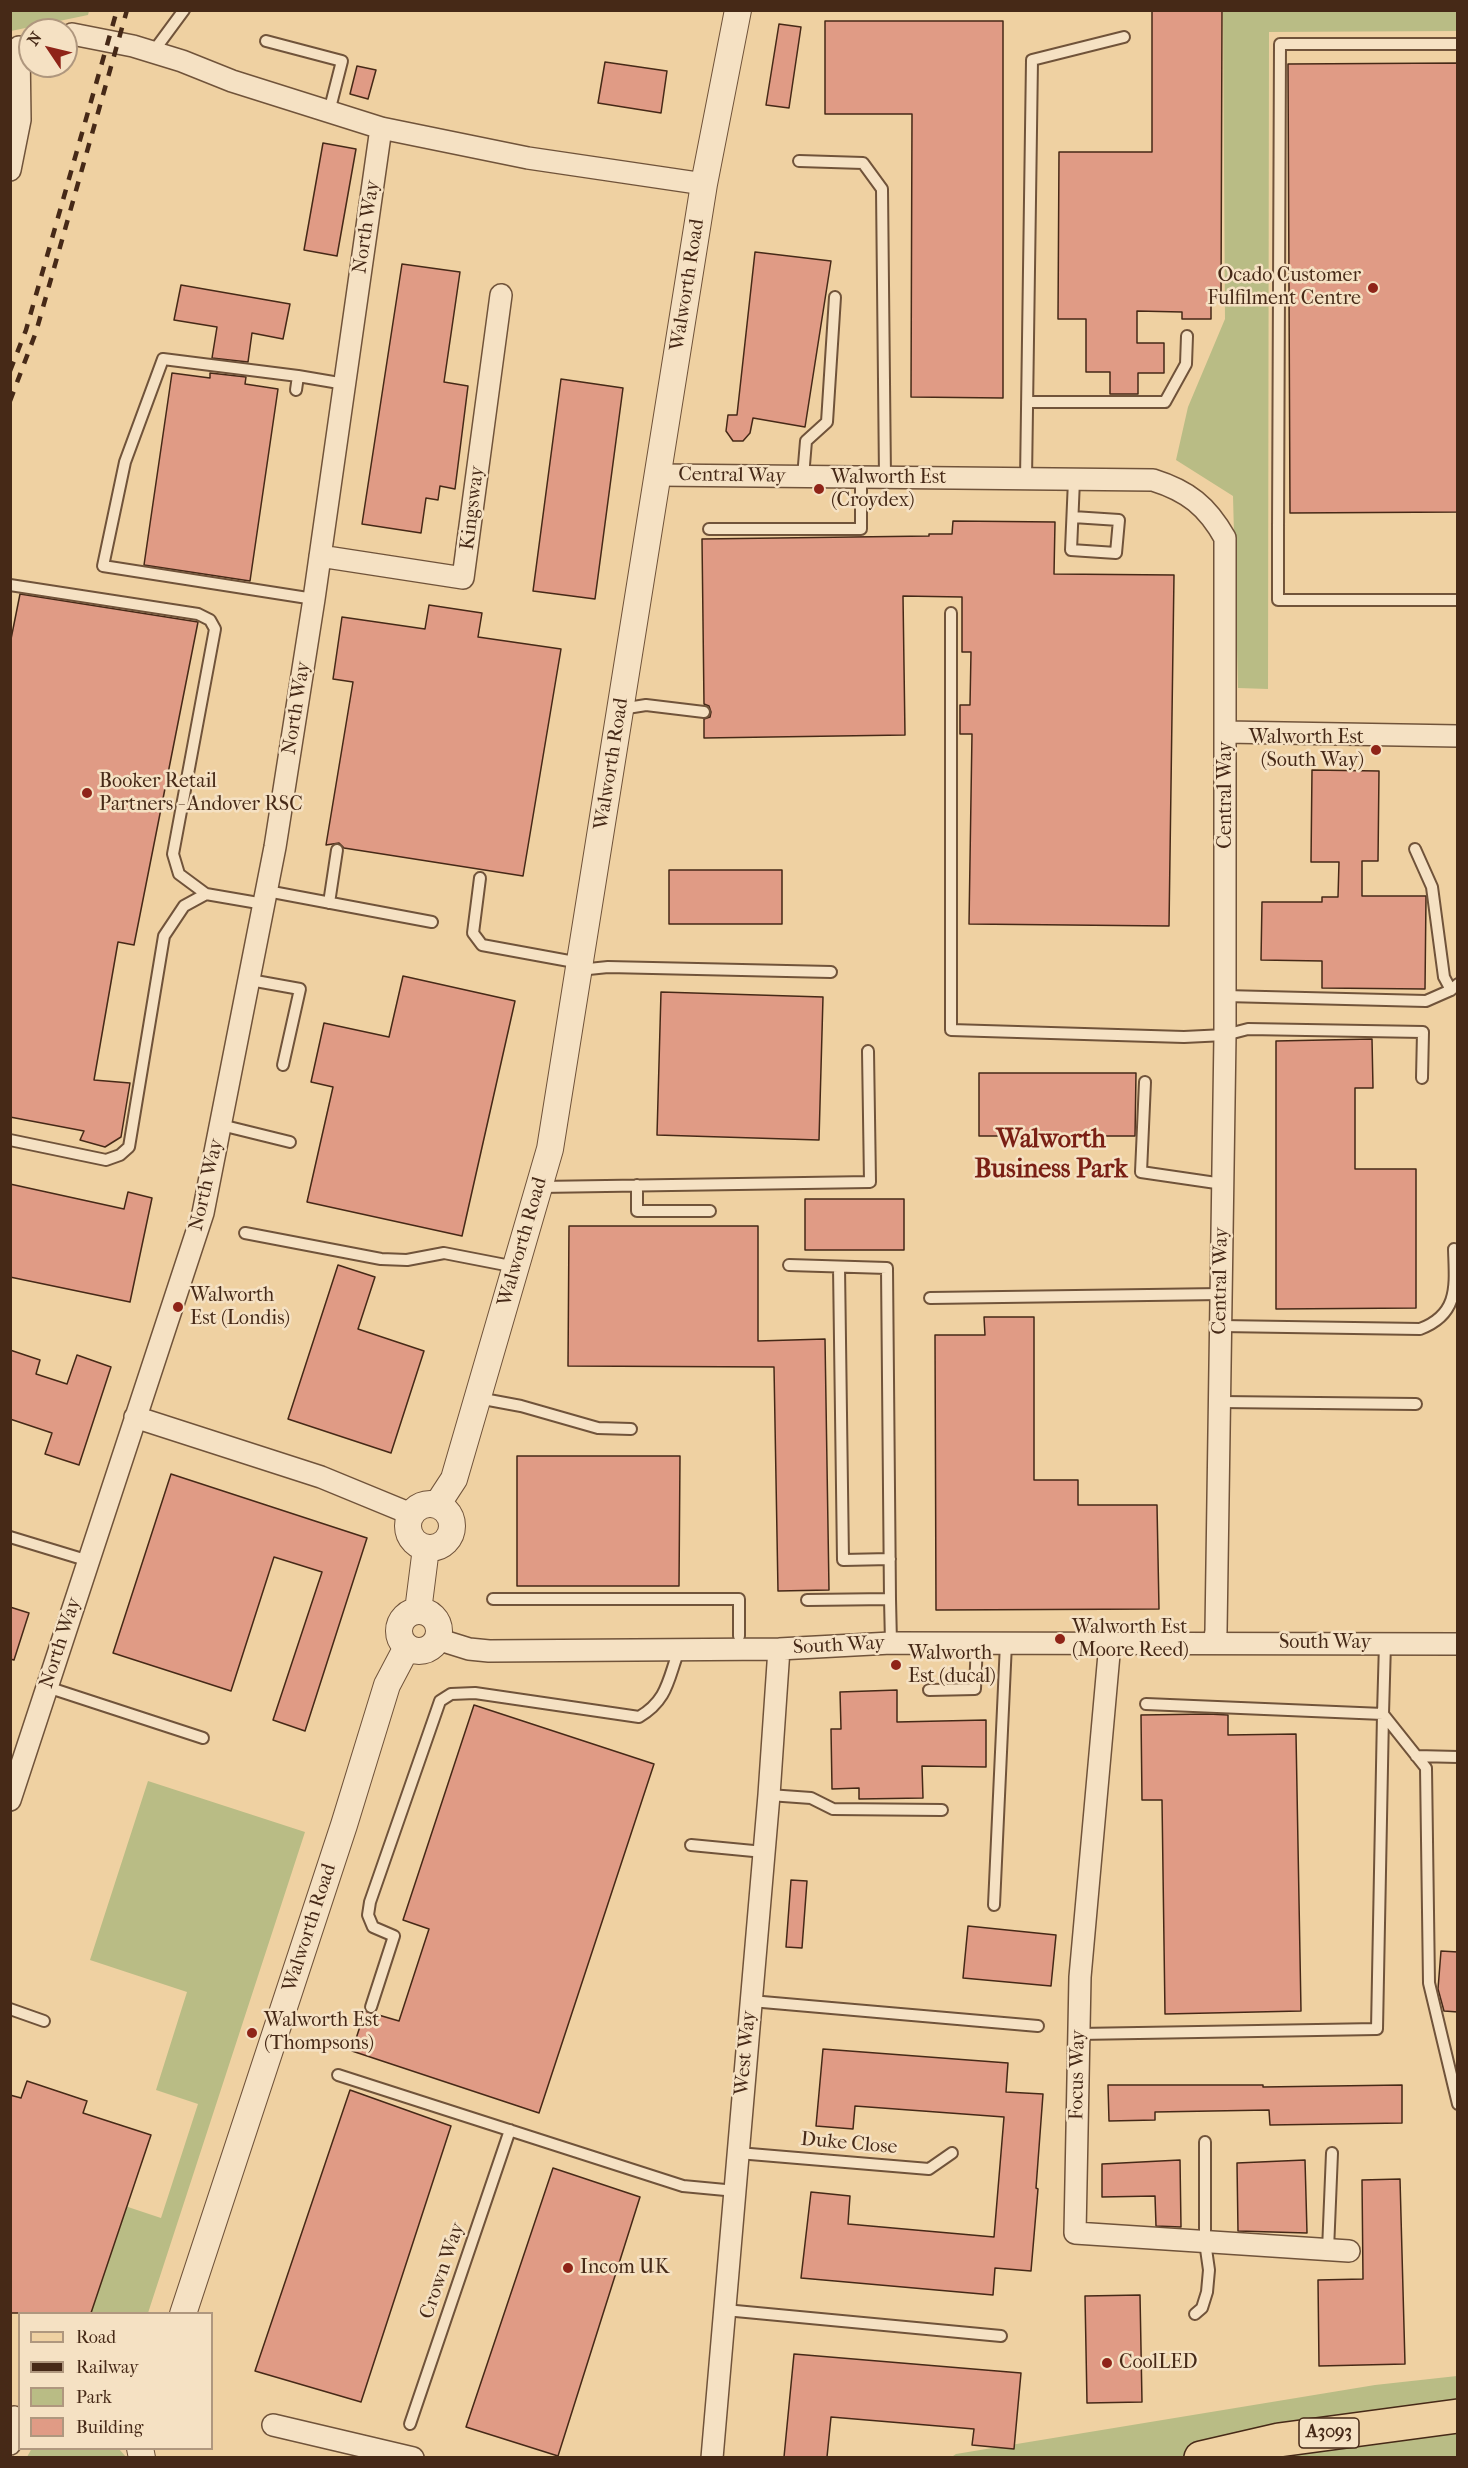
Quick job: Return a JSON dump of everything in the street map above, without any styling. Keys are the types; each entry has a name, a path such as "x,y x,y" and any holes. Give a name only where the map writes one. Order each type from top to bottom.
{"main road":[{"name":"A3093","path":"1201,2457 1279,2440 1458,2416"}],"street":[{"name":"Walworth Road","path":"437,1505 454,1479 550,1149 704,184 738,10"},
{"path":"78,37 153,52 381,128 528,158 704,184"},
{"path":"10,170 20,120 20,78"},
{"name":"North Way","path":"10,1800 203,1213 266,898 314,599 381,128"},
{"name":"Kingsway","path":"320,556 463,578 501,295"},
{"name":"Central Way","path":"658,475 1153,480 1175,487 1197,502 1213,517 1225,538 1225,1035 1215,1643"},
{"path":"1226,732 1458,736"},
{"path":"135,1417 321,1477 411,1514"},
{"path":"422,1505 437,1505 448,1514 452,1528 450,1535 440,1545 426,1548 414,1541 410,1535 408,1528 411,1514 422,1505"},
{"path":"418,1611 426,1548"},
{"path":"418,1611 425,1612 436,1620 439,1626 437,1639 428,1649 421,1651 407,1647 399,1636 401,1622 410,1613 418,1611"},
{"name":"South Way","path":"437,1639 469,1649 489,1650 779,1649 891,1643 1458,1644"},
{"name":"Focus Way","path":"1110,1643 1080,1977 1074,2233 1338,2251"},
{"name":"Walworth Road","path":"183,2312 340,1836 387,1685 407,1647"},
{"name":"West Way","path":"712,2457 769,1795 779,1649"},
{"path":"10,2444 15,2417"},
{"path":"273,2425 413,2457"}],"lane":[{"path":"153,52 184,10"},
{"path":"1026,479 1032,60 1124,37"},
{"path":"266,41 342,61 329,112"},
{"path":"1458,44 1280,44 1278,530 1278,600 1458,600"},
{"path":"799,161 863,163 882,189 885,477"},
{"path":"803,477 806,441 827,422 835,297"},
{"path":"1027,402 1166,402 1186,364 1187,336"},
{"path":"314,599 103,566 124,462 163,359 345,384"},
{"path":"296,390 298,376"},
{"path":"709,529 861,529 861,477"},
{"path":"1073,517 1119,520 1116,553 1071,550 1074,480"},
{"path":"10,585 198,614 210,620 215,629 173,854 179,874 206,894"},
{"path":"951,613 951,1030 1184,1037 1225,1035 1248,1029 1423,1032 1422,1078"},
{"path":"621,709 646,705 704,712"},
{"path":"1225,996 1426,1001 1454,987 1444,977 1432,887 1415,849"},
{"path":"329,903 337,850"},
{"path":"480,878 472,933 482,945 579,966 831,972"},
{"path":"10,1140 106,1160 120,1155 129,1147 164,936 184,906 206,894 329,903 432,921"},
{"path":"250,980 300,989 283,1065"},
{"path":"539,1186 870,1182 868,1051"},
{"path":"1144,1082 1141,1172 1222,1184"},
{"path":"221,1125 290,1142"},
{"path":"637,1185 637,1211 710,1211"},
{"path":"245,1233 381,1259 407,1260 444,1253 516,1267"},
{"path":"1221,1326 1420,1329 1434,1324 1446,1311 1455,1294 1454,1249"},
{"path":"789,1265 887,1268 891,1643"},
{"path":"839,1266 843,1560 890,1559"},
{"path":"930,1298 1221,1294"},
{"path":"478,1398 521,1406 598,1428 631,1429"},
{"path":"1220,1402 1416,1404"},
{"path":"10,1537 88,1561"},
{"path":"493,1599 739,1599 739,1636"},
{"path":"807,1600 890,1599"},
{"path":"929,1690 975,1689 977,1643"},
{"path":"994,1905 1006,1643"},
{"path":"1079,2034 1377,2029 1385,1643"},
{"path":"371,2007 394,1936 373,1927 368,1915 370,1902 440,1701 451,1694 475,1693 639,1717 654,1708 661,1699 679,1650"},
{"path":"47,1687 203,1738"},
{"path":"1146,1704 1383,1714 1426,1768 1430,1983 1458,2104"},
{"path":"1416,1756 1458,1757"},
{"path":"769,1795 811,1798 833,1809 942,1810"},
{"path":"691,1845 764,1852"},
{"path":"751,2001 1038,2026"},
{"path":"10,2009 45,2021"},
{"path":"338,2075 683,2186 736,2191"},
{"name":"Crown Way","path":"410,2424 510,2130"},
{"path":"1195,2314 1202,2308 1207,2292 1209,2270 1205,2242 1205,2142"},
{"name":"Duke Close","path":"738,2153 929,2169 952,2153"},
{"path":"1332,2153 1338,2251"},
{"path":"725,2310 772,2320 1001,2336"}],"green space":[{"path":"11,10 89,11 88,15 74,18 18,18 18,30 11,31"},
{"path":"1223,11 1457,11 1457,31 1269,32 1268,689 1238,688 1233,496 1176,460 1188,407 1225,319"},
{"path":"148,1781 305,1832 148,2312 91,2312 125,2206 161,2218 198,2104 156,2090 187,1992 90,1960"},
{"path":"1457,2376 1457,2457 950,2458 956,2454 1375,2385"},
{"path":"31,2450 120,2450 126,2457 27,2457"}],"building":[{"path":"1152,11 1222,11 1221,300 1211,300 1211,319 1182,319 1182,312 1137,311 1137,343 1164,343 1164,373 1138,373 1138,394 1110,394 1110,372 1086,372 1086,319 1058,319 1059,152 1152,152"},
{"path":"825,21 1003,21 1003,398 911,397 912,114 825,114"},
{"path":"779,24 801,27 789,108 766,105"},
{"path":"605,62 667,71 661,113 598,103"},
{"name":"Ocado Customer Fulfilment Centre","path":"1458,63 1458,512 1290,513 1288,64"},
{"path":"357,66 376,70 368,99 350,94"},
{"path":"323,143 356,149 337,256 304,250"},
{"path":"755,252 831,261 805,427 753,418 750,433 743,441 733,441 726,431 728,415 737,415"},
{"path":"402,264 460,272 444,382 468,386 455,489 440,486 438,500 426,498 421,533 362,524"},
{"path":"181,285 290,304 283,339 252,333 248,362 212,358 217,327 174,320"},
{"path":"172,373 210,378 210,373 246,377 245,384 278,389 250,581 144,565"},
{"path":"561,379 623,388 595,599 533,591"},
{"path":"953,521 1055,522 1054,574 1174,575 1169,926 969,924 972,734 960,734 960,705 970,705 971,652 962,652 962,597 903,596 905,735 704,738 704,719 710,717 711,712 709,706 704,704 702,539 929,536 929,534 952,534"},
{"name":"Booker Retail Partners - Andover RSC","path":"20,594 198,622 134,945 118,942 94,1080 130,1083 121,1137 105,1147 80,1140 84,1131 10,1117 10,644"},
{"path":"429,605 482,613 478,637 561,649 523,876 344,848 339,843 326,845 353,682 333,679 342,617 425,629"},
{"path":"1312,770 1379,771 1378,861 1362,861 1362,896 1426,896 1425,989 1322,988 1322,961 1261,960 1262,902 1322,902 1322,897 1338,897 1339,862 1311,862"},
{"path":"669,870 782,870 782,924 669,924"},
{"path":"403,976 515,1001 462,1236 307,1202 333,1087 311,1082 324,1023 389,1037"},
{"path":"661,992 823,997 819,1140 657,1135"},
{"path":"1372,1039 1373,1088 1355,1088 1355,1169 1416,1169 1416,1308 1276,1309 1276,1041"},
{"path":"979,1073 1136,1073 1135,1136 979,1136"},
{"path":"10,1184 124,1209 128,1192 152,1198 130,1302 10,1277"},
{"path":"805,1199 904,1199 904,1250 805,1250"},
{"path":"569,1226 758,1226 758,1341 825,1339 829,1590 778,1591 774,1367 568,1366"},
{"path":"338,1265 375,1277 358,1329 424,1351 391,1453 288,1419"},
{"path":"984,1317 1034,1317 1034,1480 1078,1480 1078,1505 1157,1505 1159,1609 936,1610 935,1335 985,1335"},
{"path":"10,1350 40,1360 36,1374 67,1384 77,1355 111,1367 79,1465 45,1454 52,1433 10,1419"},
{"path":"517,1456 680,1456 679,1586 517,1586"},
{"path":"171,1474 367,1538 305,1731 273,1720 322,1572 274,1557 231,1691 113,1653"},
{"path":"10,1607 29,1613 14,1660 10,1659"},
{"path":"897,1690 897,1722 986,1720 986,1767 922,1766 923,1798 859,1799 859,1788 832,1789 831,1729 841,1729 840,1692"},
{"path":"474,1705 654,1764 539,2113 352,2051 365,2011 399,2021 429,1929 403,1920"},
{"path":"1141,1715 1228,1715 1228,1735 1296,1734 1301,2011 1165,2014 1162,1800 1142,1800"},
{"path":"791,1880 807,1881 802,1948 786,1947"},
{"path":"968,1926 1056,1935 1051,1986 963,1978"},
{"path":"1441,1951 1458,1952 1458,2012 1444,2011 1438,1989"},
{"path":"823,2049 1008,2063 1006,2092 1043,2094 1031,2271 995,2268 993,2295 801,2278 811,2192 850,2196 848,2224 994,2237 1004,2117 855,2106 853,2129 816,2126"},
{"path":"27,2081 87,2101 83,2113 151,2135 91,2312 10,2313 10,2095 21,2098"},
{"path":"1108,2085 1263,2085 1263,2087 1402,2085 1402,2123 1270,2125 1269,2110 1155,2112 1155,2120 1109,2121"},
{"path":"350,2090 451,2126 361,2402 255,2371"},
{"path":"1180,2160 1181,2227 1156,2226 1155,2196 1102,2197 1102,2164"},
{"path":"1305,2160 1307,2233 1238,2231 1237,2163"},
{"path":"553,2168 640,2197 558,2456 466,2427"},
{"path":"1400,2179 1405,2364 1319,2366 1318,2280 1363,2279 1362,2180"},
{"path":"1140,2295 1142,2402 1087,2403 1085,2296"},
{"path":"794,2354 1021,2373 1014,2449 972,2445 974,2429 831,2417 827,2457 784,2457"}],"railway":[{"path":"10,371 26,330 117,10"},
{"path":"10,401 36,332 127,10"}],"place":[{"name":"Ocado Customer Fulfilment Centre","path":"1373,288"},
{"name":"Walworth Est (Croydex)","path":"819,489"},
{"name":"Walworth Est (South Way)","path":"1376,750"},
{"name":"Booker Retail Partners - Andover RSC","path":"87,793"},
{"name":"Walworth Est (Londis)","path":"178,1307"},
{"name":"Walworth Est (Moore Reed)","path":"1060,1639"},
{"name":"Walworth Est (ducal)","path":"896,1665"},
{"name":"Walworth Est (Thompsons)","path":"252,2033"},
{"name":"Incom UK","path":"568,2268"},
{"name":"CoolLED","path":"1107,2363"}],"district":[{"name":"Walworth Business Park","path":"1051,1156"}]}
